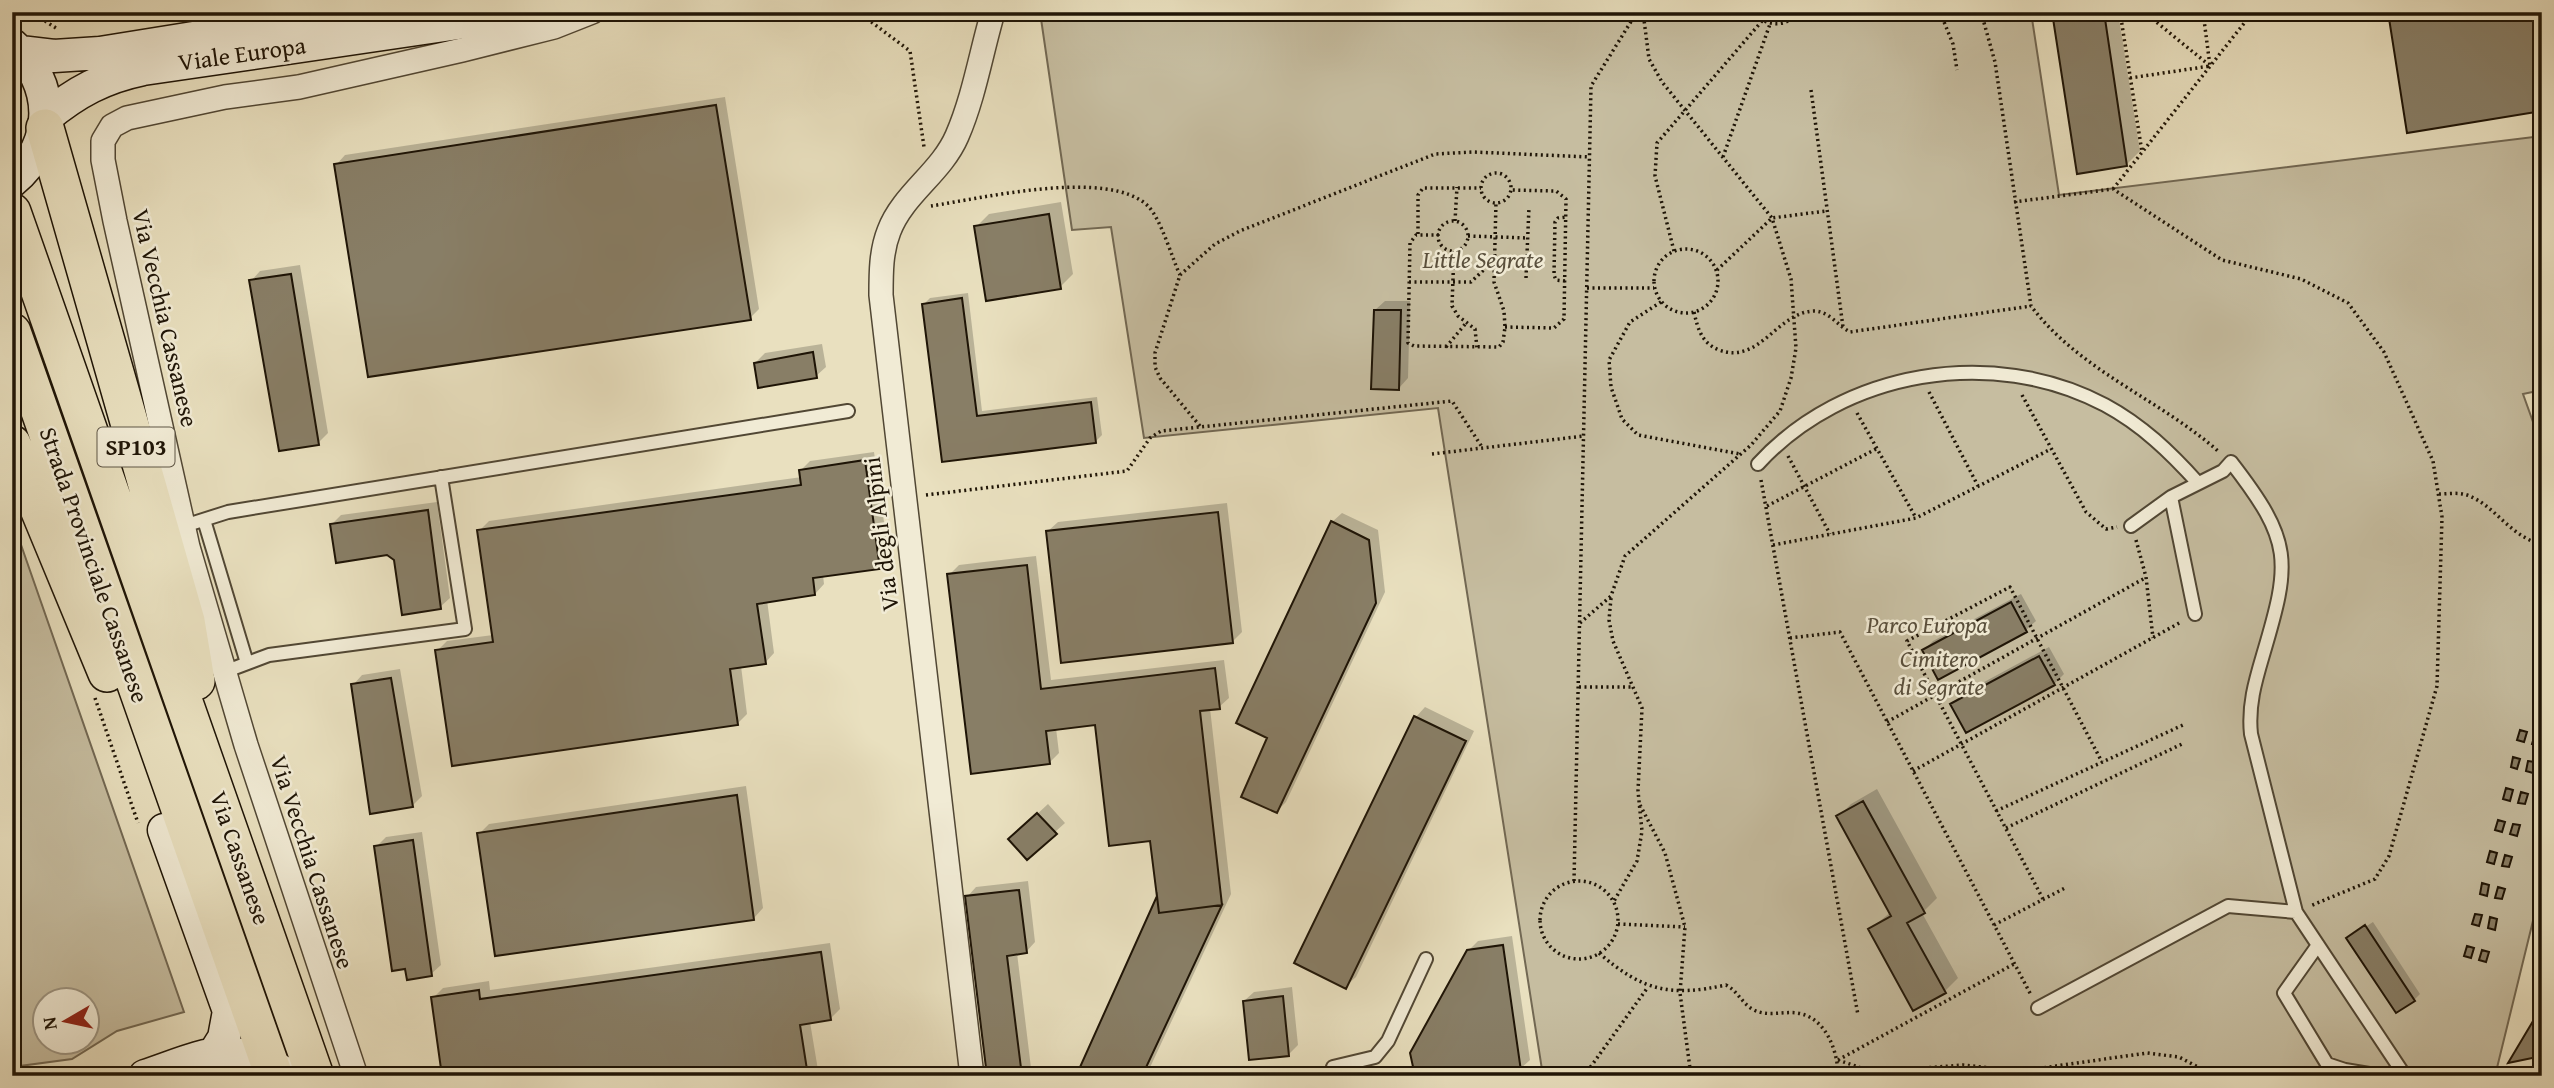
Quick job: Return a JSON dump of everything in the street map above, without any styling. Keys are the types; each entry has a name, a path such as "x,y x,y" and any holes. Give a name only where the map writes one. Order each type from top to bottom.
{"main road":[{"name":"SP103","path":"46,123 186,621 209,769"},
{"name":"Strada Provinciale Cassanese","path":"14,216 164,641"},
{"name":"Strada Provinciale Cassanese","path":"12,332 148,719"},
{"path":"12,444 86,619 151,827 202,872"},
{"name":"Via Cassanese","path":"164,641 315,1076"},
{"name":"Via Cassanese","path":"148,719 272,1073"}],"street":[{"name":"Viale Europa","path":"16,48 54,56 100,53 356,12"},
{"name":"Viale Europa","path":"46,123 66,100 98,82 143,69 533,12"},
{"name":"Via Vecchia Cassanese","path":"356,1076 224,672 194,523 103,160 107,132 127,118 225,97 299,87 554,27 592,12"},
{"name":"Via degli Alpini","path":"972,1076 907,530 915,497 881,295 881,261 889,230 902,210 942,164 957,137 993,12"},
{"path":"12,181 31,161 46,123 41,85 16,48"},
{"path":"151,827 229,1011 224,1038 214,1054"},
{"path":"145,1076 214,1054 235,1052 272,1073 293,1012"}],"lane":[{"path":"1758,464 1780,440 1812,418 1849,398 1921,377 1979,372 2065,387 2123,415 2172,453 2198,483"},
{"path":"247,663 194,523 228,512 848,411"},
{"path":"2131,526 2171,497 2223,471 2231,462 2260,499 2276,532 2282,558 2283,581 2249,712 2296,912 2405,1076"},
{"path":"224,672 269,655 465,629 441,477"},
{"path":"2171,497 2195,614"},
{"path":"2038,1008 2228,906 2296,912"},
{"path":"2318,945 2284,993 2327,1064 2381,1076"},
{"path":"1334,1076 1333,1067 1375,1057 1388,1041 1426,959"}],"path":[{"path":"858,12 910,51 925,156"},
{"path":"1574,881 1591,86 1637,12"},
{"path":"1614,901 1637,861 1642,831 1639,803 1642,708 1613,641 1609,620 1611,596 1625,556 1740,454 1780,411 1793,368 1795,314 1784,250 1772,218 1686,113 1649,59 1643,12"},
{"path":"1751,12 1770,24 1783,23 1798,12"},
{"path":"1940,12 1953,44 1957,70"},
{"path":"1981,12 1995,62 2031,306 2044,323 2085,361 2192,428 2231,462"},
{"path":"2120,12 2142,152"},
{"path":"2203,12 2210,66"},
{"path":"2113,189 2253,12"},
{"path":"2121,18 2144,13 2210,66"},
{"path":"1674,251 1654,159 1657,143 1686,113 1762,21"},
{"path":"1723,157 1770,24"},
{"path":"2130,78 2210,66"},
{"path":"1811,90 1844,329"},
{"path":"1200,426 1160,379 1155,367 1155,353 1180,275 1215,244 1240,231 1414,160 1454,151 1590,156"},
{"path":"1496,173 1508,179 1511,190 1506,199 1496,202 1487,199 1481,188 1485,178 1496,173"},
{"path":"1481,188 1430,186 1420,190 1418,234 1410,243 1408,343 1414,346 1500,346 1505,327 1504,311 1494,288 1496,202"},
{"path":"902,210 911,216 925,207 1065,187 1124,191 1150,208 1180,275"},
{"path":"1455,221 1457,187"},
{"path":"2014,202 2113,189 2222,260 2301,279 2348,303 2384,352 2433,461 2442,517 2437,686 2389,856 2375,879 2296,912"},
{"path":"1505,327 1559,326 1564,319 1566,199 1552,191 1511,190"},
{"path":"1525,278 1529,206"},
{"path":"1717,270 1772,218 1826,211"},
{"path":"1565,281 1556,280 1554,275 1555,222 1558,218 1566,217"},
{"path":"1455,221 1464,226 1468,236 1465,245 1454,251 1443,247 1438,234 1444,224 1455,221"},
{"path":"1418,234 1438,234"},
{"path":"1468,236 1528,238"},
{"path":"1686,248 1699,251 1710,259 1717,270 1715,296 1706,307 1694,313 1671,309 1661,302 1654,288 1658,266 1674,251 1686,248"},
{"path":"1454,251 1452,306 1476,331 1477,348"},
{"path":"1409,282 1474,280 1494,259"},
{"path":"1587,288 1654,288"},
{"path":"1661,302 1630,322 1609,360 1611,387 1622,419 1638,435 1740,454"},
{"path":"1694,313 1698,331 1707,345 1723,351 1744,353 1766,340 1795,314 1815,311 1827,314 1850,332 2031,306"},
{"path":"1446,347 1467,322"},
{"path":"2011,376 2086,512 2106,529 2131,526 2146,577 2153,638"},
{"path":"1921,377 1978,486"},
{"path":"1849,398 1916,519"},
{"path":"915,497 1127,471 1150,438 1161,431 1452,401 1482,447"},
{"path":"1432,454 1584,436"},
{"path":"1780,440 1830,534"},
{"path":"1766,507 1876,449"},
{"path":"1773,545 1916,519 2051,449"},
{"path":"1758,464 1858,1015"},
{"path":"907,530 915,497 925,482"},
{"path":"2439,494 2471,496 2510,528 2532,542 2542,544"},
{"path":"1887,722 2038,640 2146,577"},
{"path":"2043,900 1907,641 2010,587 2102,762"},
{"path":"1580,623 1611,596"},
{"path":"1913,771 2195,614"},
{"path":"1790,638 1840,632 2038,1008"},
{"path":"1579,687 1634,687"},
{"path":"92,692 151,827"},
{"path":"1996,811 2183,725"},
{"path":"2006,828 2182,744"},
{"path":"1639,803 1665,853 1685,927 1680,993 1691,1076"},
{"path":"1574,881 1597,885 1614,901 1618,924 1608,946 1599,953 1587,958 1563,955 1545,938 1541,926 1545,902 1562,885 1574,881"},
{"path":"1994,925 2065,888"},
{"path":"1618,924 1685,927"},
{"path":"1599,953 1622,973 1648,986 1680,993 1726,985 1753,1010 1765,1014 1798,1013 1813,1018 1828,1034 1838,1060 1838,1076"},
{"path":"1838,1060 2014,964"},
{"path":"1584,1076 1648,986"},
{"path":"1838,1060 1873,1072 1963,1065 2021,1071 2147,1053 2179,1057 2216,1076"}],"green space":[{"name":"Parco Europa","path":"1040,12 2031,12 2059,195 2542,136 2542,390 2523,394 2542,447 2542,884 2495,1076 1543,1076 1438,408 1144,438 1111,227 1072,230"},
{"path":"12,519 184,1012 117,1031 102,1040 102,986 32,986 32,1056 77,1056 72,1059 12,1067"}],"building":[{"path":"2052,12 2104,12 2127,166 2077,174"},
{"path":"2388,12 2532,12 2542,72 2542,111 2407,133"},
{"path":"716,105 751,320 368,377 334,164"},
{"path":"1049,214 1061,289 986,301 974,226"},
{"path":"291,274 319,445 279,451 249,280"},
{"path":"962,298 977,416 1091,402 1096,443 942,462 922,304"},
{"path":"1374,310 1401,310 1399,390 1371,389"},
{"path":"813,352 817,378 758,388 754,363"},
{"path":"865,460 880,569 813,578 815,595 757,604 766,664 730,669 738,725 452,766 435,650 493,642 477,530 801,485 799,470"},
{"path":"428,510 441,609 402,615 394,560 387,555 336,563 330,524"},
{"path":"1218,512 1233,643 1061,663 1046,531"},
{"path":"1331,521 1369,540 1376,603 1277,813 1241,797 1267,738 1236,723"},
{"path":"1027,565 1041,689 1215,668 1220,709 1200,711 1222,905 1159,913 1150,841 1109,846 1095,725 1046,731 1050,764 971,774 947,574"},
{"path":"2011,602 2027,632 1938,680 1922,650"},
{"path":"2039,656 2055,685 1966,733 1950,704"},
{"path":"391,678 413,807 370,814 351,684"},
{"path":"1414,716 1466,741 1346,989 1294,963"},
{"path":"2520,730 2527,732 2524,742 2517,740"},
{"path":"2535,734 2542,735 2539,746 2532,744"},
{"path":"2513,757 2520,759 2517,769 2511,767"},
{"path":"2528,761 2535,762 2533,773 2526,771"},
{"path":"2506,788 2513,790 2510,801 2503,799"},
{"path":"2521,792 2528,794 2525,804 2518,803"},
{"path":"737,795 754,920 495,956 477,833"},
{"path":"1863,801 1925,913 1907,923 1946,993 1913,1011 1868,929 1891,916 1836,816"},
{"path":"1037,813 1057,834 1027,860 1008,839"},
{"path":"2498,820 2505,822 2502,832 2495,830"},
{"path":"2513,824 2520,825 2517,836 2510,834"},
{"path":"413,840 432,976 407,980 405,969 392,971 374,846"},
{"path":"2490,851 2497,853 2494,864 2487,862"},
{"path":"2505,855 2512,857 2509,867 2502,866"},
{"path":"2482,883 2489,885 2487,896 2480,894"},
{"path":"2498,887 2505,889 2502,899 2495,898"},
{"path":"1019,890 1027,953 1007,956 1022,1076 987,1076 965,896"},
{"path":"1157,896 1159,913 1222,905 1142,1076 1076,1076"},
{"path":"2475,914 2482,915 2479,926 2472,924"},
{"path":"2490,917 2497,919 2495,930 2488,928"},
{"path":"2365,925 2415,1001 2396,1013 2346,938"},
{"path":"1503,945 1521,1071 1489,1076 1415,1076 1410,1053 1467,950"},
{"path":"2467,946 2474,948 2471,958 2464,956"},
{"path":"2482,950 2489,952 2486,962 2479,960"},
{"path":"821,952 831,1020 800,1025 808,1076 442,1076 431,997 479,990 480,999"},
{"path":"1283,996 1289,1056 1249,1060 1243,1001"},
{"path":"2542,1006 2542,1056 2508,1063"}],"park label":[{"name":"Little Segrate","path":"1483,260"},
{"name":"Cimitero di Segrate","path":"1939,673"}]}
